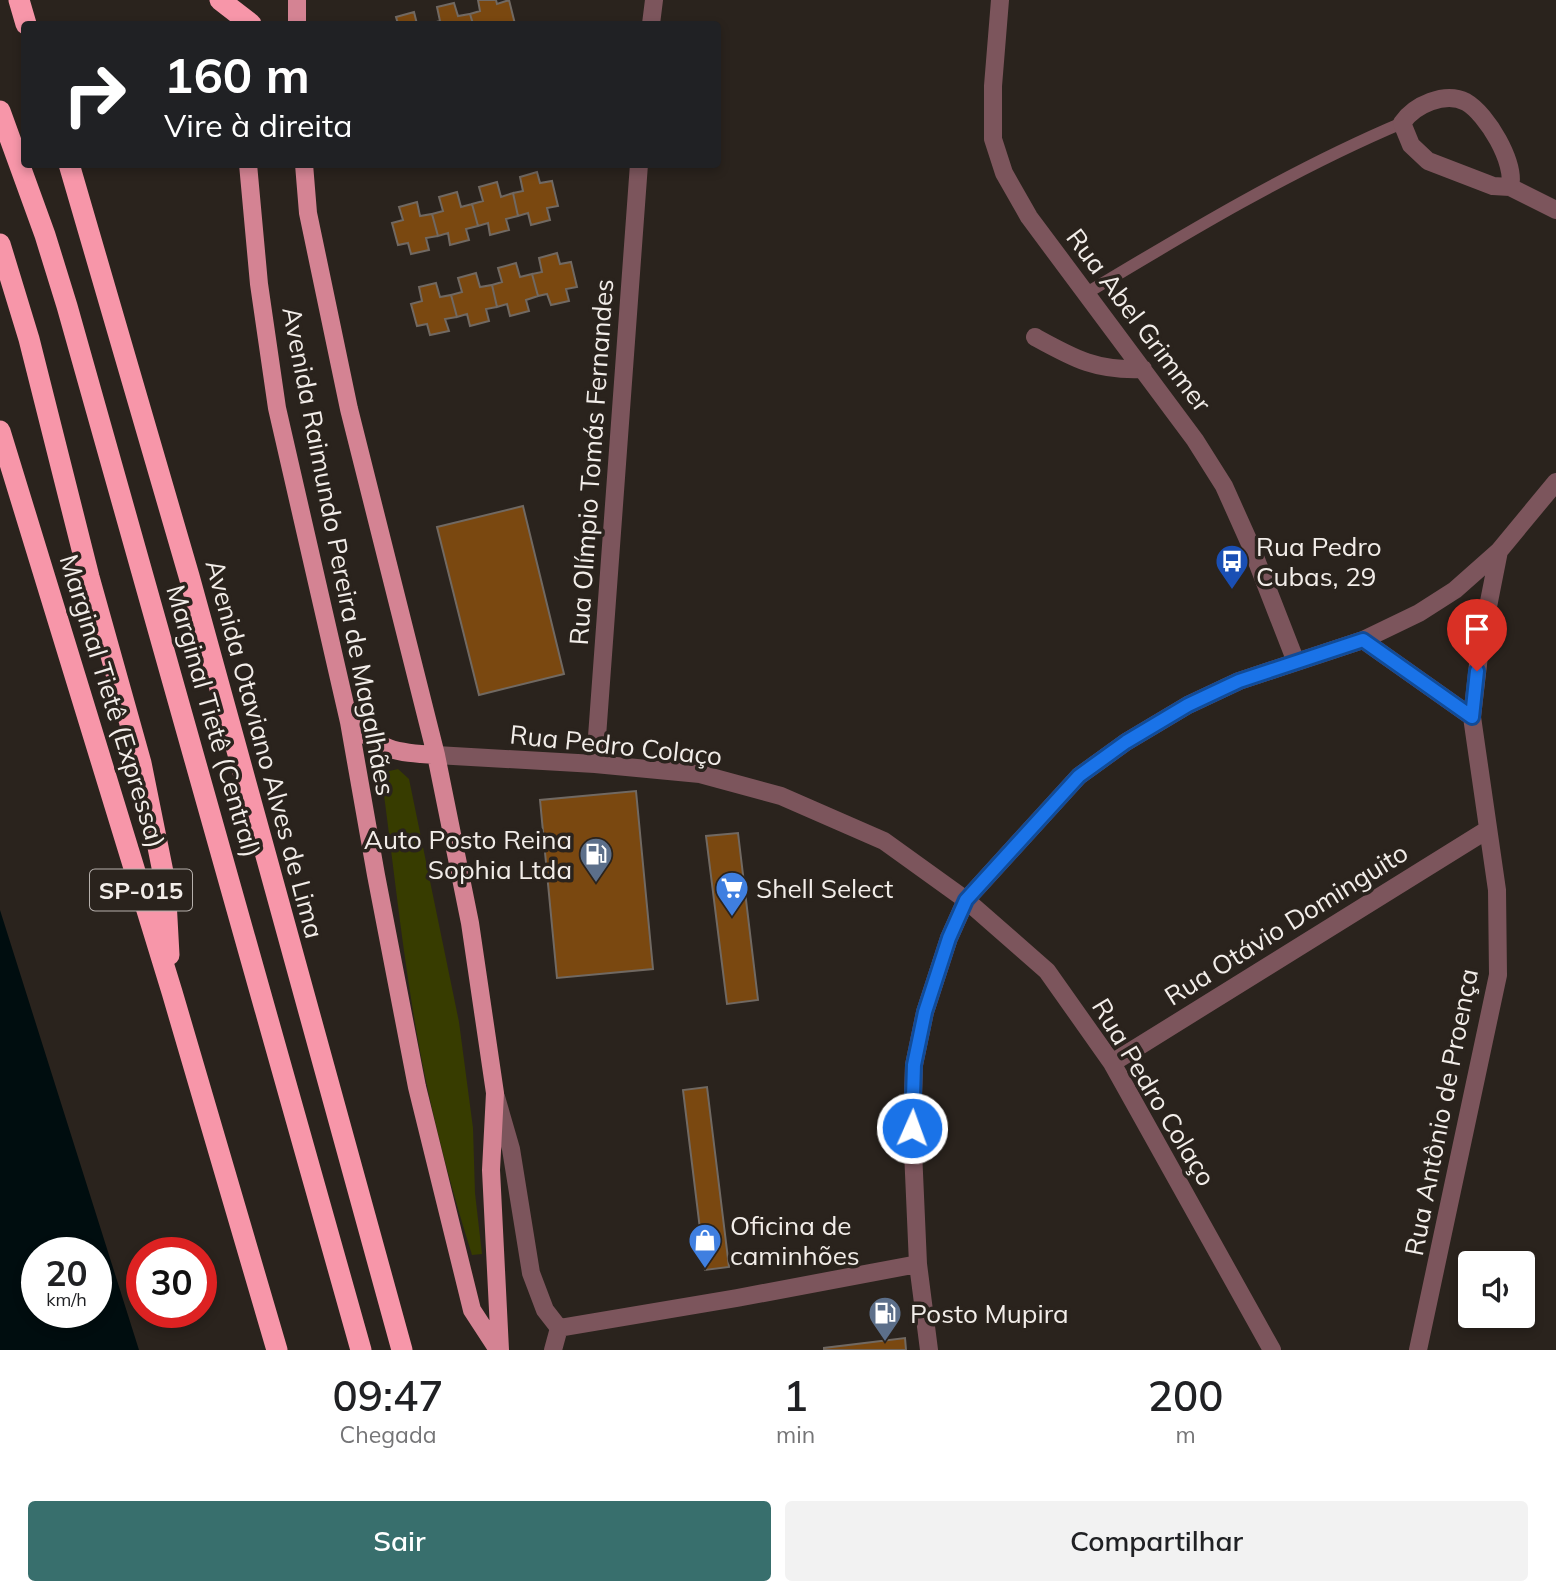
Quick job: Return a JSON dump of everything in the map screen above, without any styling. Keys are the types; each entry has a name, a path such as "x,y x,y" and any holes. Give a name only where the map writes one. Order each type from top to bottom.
{"highway":[{"path":"19,0 25,21"},
{"path":"220,0 245,16"},
{"name":"Marginal Tietê (Central)","path":"0,111 45,235 67,306 361,1350"},
{"name":"Avenida Otaviano Alves de Lima","path":"70,168 189,576 402,1350"},
{"path":"0,244 29,339 89,577 141,763 165,882 172,992"},
{"name":"Marginal Tietê (Expressa)","path":"0,431 172,992 277,1350"}],"main road":[{"path":"297,0 297,21"},
{"name":"Avenida Raimundo Pereira de Magalhães","path":"248,168 259,285 278,408 349,722 399,995 436,1170 472,1310 499,1350"},
{"name":"Avenida Raimundo Pereira de Magalhães","path":"304,168 308,213 349,409 436,755 470,923 495,1093 491,1170 499,1350"},
{"path":"349,722 370,739 392,751 436,755"}],"street":[{"path":"652,21 654,0"},
{"name":"Rua Abel Grimmer","path":"1000,0 993,86 993,139 1004,173 1029,217 1195,440 1224,486 1250,544 1296,662"},
{"path":"1510,187 1511,167 1500,144 1483,119 1467,103 1449,98 1433,101 1414,110 1402,123 1411,145 1428,162 1493,186 1510,187 1556,210"},
{"name":"Rua Olímpio Tomás Fernandes","path":"595,764 639,168"},
{"path":"1035,337 1074,358 1097,366 1120,370 1143,369"},
{"path":"929,1350 918,1264 912,1128 914,1065 925,1012 949,938 966,900 1079,776 1126,742 1188,705 1239,681 1363,640 1419,614 1446,596 1499,551 1556,482"},
{"name":"Rua Antônio de Proença","path":"1418,1350 1498,975 1497,890 1472,717 1480,648 1499,551"},
{"path":"1363,640 1472,717"},
{"name":"Rua Pedro Colaço","path":"436,755 595,764 700,774 780,796 884,841 966,900 1048,971 1112,1063 1272,1350"},
{"name":"Rua Otávio Dominguito","path":"1112,1063 1487,830"},
{"path":"495,1093 511,1149 531,1273 541,1302 559,1328"},
{"path":"559,1328 918,1264"},
{"path":"552,1350 559,1328"}],"lane":[{"path":"1085,294 1256,193 1328,156 1402,123"}],"green space":[{"path":"398,769 409,779 459,1022 473,1128 475,1193 482,1254 472,1255 438,1134 418,1042 381,773"}],"shaded area":[{"path":"0,910 103,1237 21,1237 21,1328 112,1328 112,1265 126,1309 126,1328 132,1328 139,1350 0,1350"}],"building":[{"path":"478,0 496,0 497,4 509,0 514,21 472,21 470,14 480,11"},
{"path":"454,3 458,16 470,14 472,21 440,21 437,7"},
{"path":"414,12 416,21 397,21 396,17"},
{"path":"537,172 540,183 552,181 558,206 547,208 550,220 531,225 528,213 518,216 513,193 523,191 520,177"},
{"path":"497,182 501,197 513,193 518,216 506,219 509,230 490,235 488,223 478,226 472,204 483,201 479,187"},
{"path":"457,192 461,207 472,204 478,226 466,229 469,240 450,245 448,233 438,236 432,214 443,211 439,197"},
{"path":"417,202 420,216 432,214 438,236 426,238 429,250 411,254 408,243 398,245 392,223 403,220 399,207"},
{"path":"557,253 560,264 571,262 577,287 566,289 569,301 551,305 547,294 538,296 532,274 542,272 539,258"},
{"path":"516,263 520,277 532,274 538,296 526,300 529,311 510,316 507,304 497,307 492,285 502,282 498,268"},
{"path":"476,273 480,287 492,285 497,307 486,309 489,321 470,326 467,314 457,317 451,295 462,292 458,278"},
{"path":"436,283 440,297 451,295 457,317 445,319 449,331 430,335 427,324 417,326 411,304 422,301 419,287"},
{"path":"523,506 564,674 479,695 437,527"},
{"name":"Auto Posto Reina Sophia Ltda","path":"636,791 653,969 557,978 540,800"},
{"name":"Shell Select","path":"738,833 758,1000 727,1004 706,836"},
{"path":"707,1087 729,1267 705,1270 683,1090"},
{"name":"Posto Mupira","path":"905,1338 906,1350 824,1350 824,1348"}],"place":[{"name":"Rua Pedro Cubas, 29","path":"1232,591"},
{"name":"Auto Posto Reina Sophia Ltda","path":"596,884"},
{"name":"Shell Select","path":"732,918"},
{"name":"Oficina de caminhões","path":"705,1270"},
{"name":"Posto Mupira","path":"885,1343"}],"route":[{"path":"912,1128 914,1065 925,1012 949,938 966,900 1079,776 1126,742 1188,705 1239,681 1363,640 1472,717 1477,671"}]}
